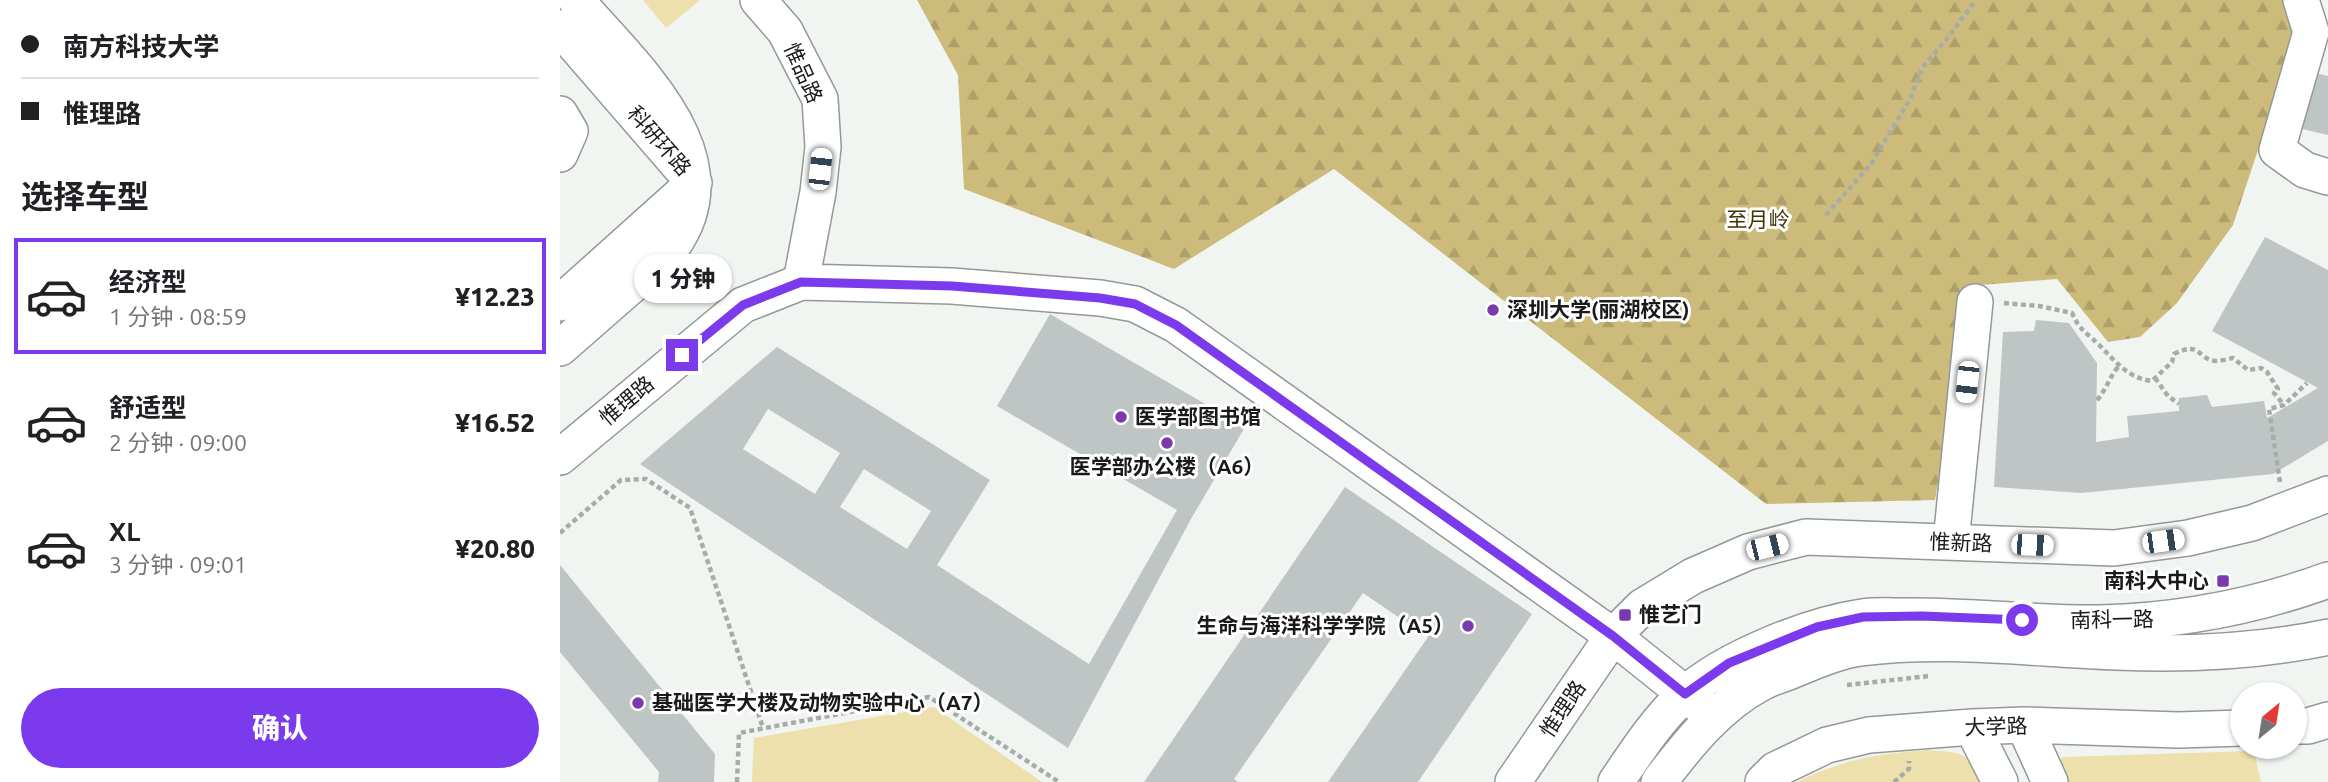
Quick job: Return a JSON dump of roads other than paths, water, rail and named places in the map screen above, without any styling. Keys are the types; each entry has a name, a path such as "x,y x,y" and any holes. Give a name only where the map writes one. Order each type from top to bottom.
{"street":[{"name":"科研环路","path":"576,0 668,108 685,143 694,183"},
{"name":"惟品路","path":"758,0 785,31 820,99 823,147 818,192 801,282"},
{"path":"2301,0 2311,32 2277,150 2305,170 2328,177"},
{"name":"科研环路","path":"560,28 694,183"},
{"path":"560,114 570,131 560,154"},
{"path":"560,303 694,183"},
{"path":"560,348 676,244 692,208 694,183"},
{"path":"801,282 952,286 1100,298 1135,304 1176,325 1613,636 1714,718"},
{"name":"惟理路","path":"560,457 743,305 801,282"},
{"path":"1951,542 1975,302"},
{"name":"惟新路","path":"1613,636 1643,607 1693,576 1748,552 1806,537 2114,548 2188,538 2252,523 2328,494"},
{"name":"南科一路","path":"1616,782 1651,731 1685,694 1729,663 1817,627 1863,617 1922,616 2098,623 2158,620 2219,612 2282,597 2328,580"},
{"name":"惟理路","path":"1513,782 1613,636"},
{"name":"南科一路","path":"1659,782 1696,735 1761,683 1810,663 1859,648 1920,643 2119,653 2203,654 2284,646 2328,637"},
{"path":"2307,726 2328,720"},
{"path":"2024,725 2050,782"},
{"name":"大学路","path":"1763,782 1775,770 1827,745 1869,735 2024,725 2178,730 2230,728"},
{"path":"1972,727 2000,782"}],"place":[{"name":"深圳大学(丽湖校区)","path":"1493,310"},
{"name":"医学部图书馆","path":"1121,417"},
{"name":"医学部办公楼（A6）","path":"1167,443"},
{"name":"南科大中心","path":"2223,581"},
{"name":"惟艺门","path":"1625,615"},
{"name":"生命与海洋科学学院（A5）","path":"1468,626"},
{"name":"基础医学大楼及动物实验中心（A7）","path":"638,703"}],"park label":[{"name":"至月岭","path":"1758,220"}]}
